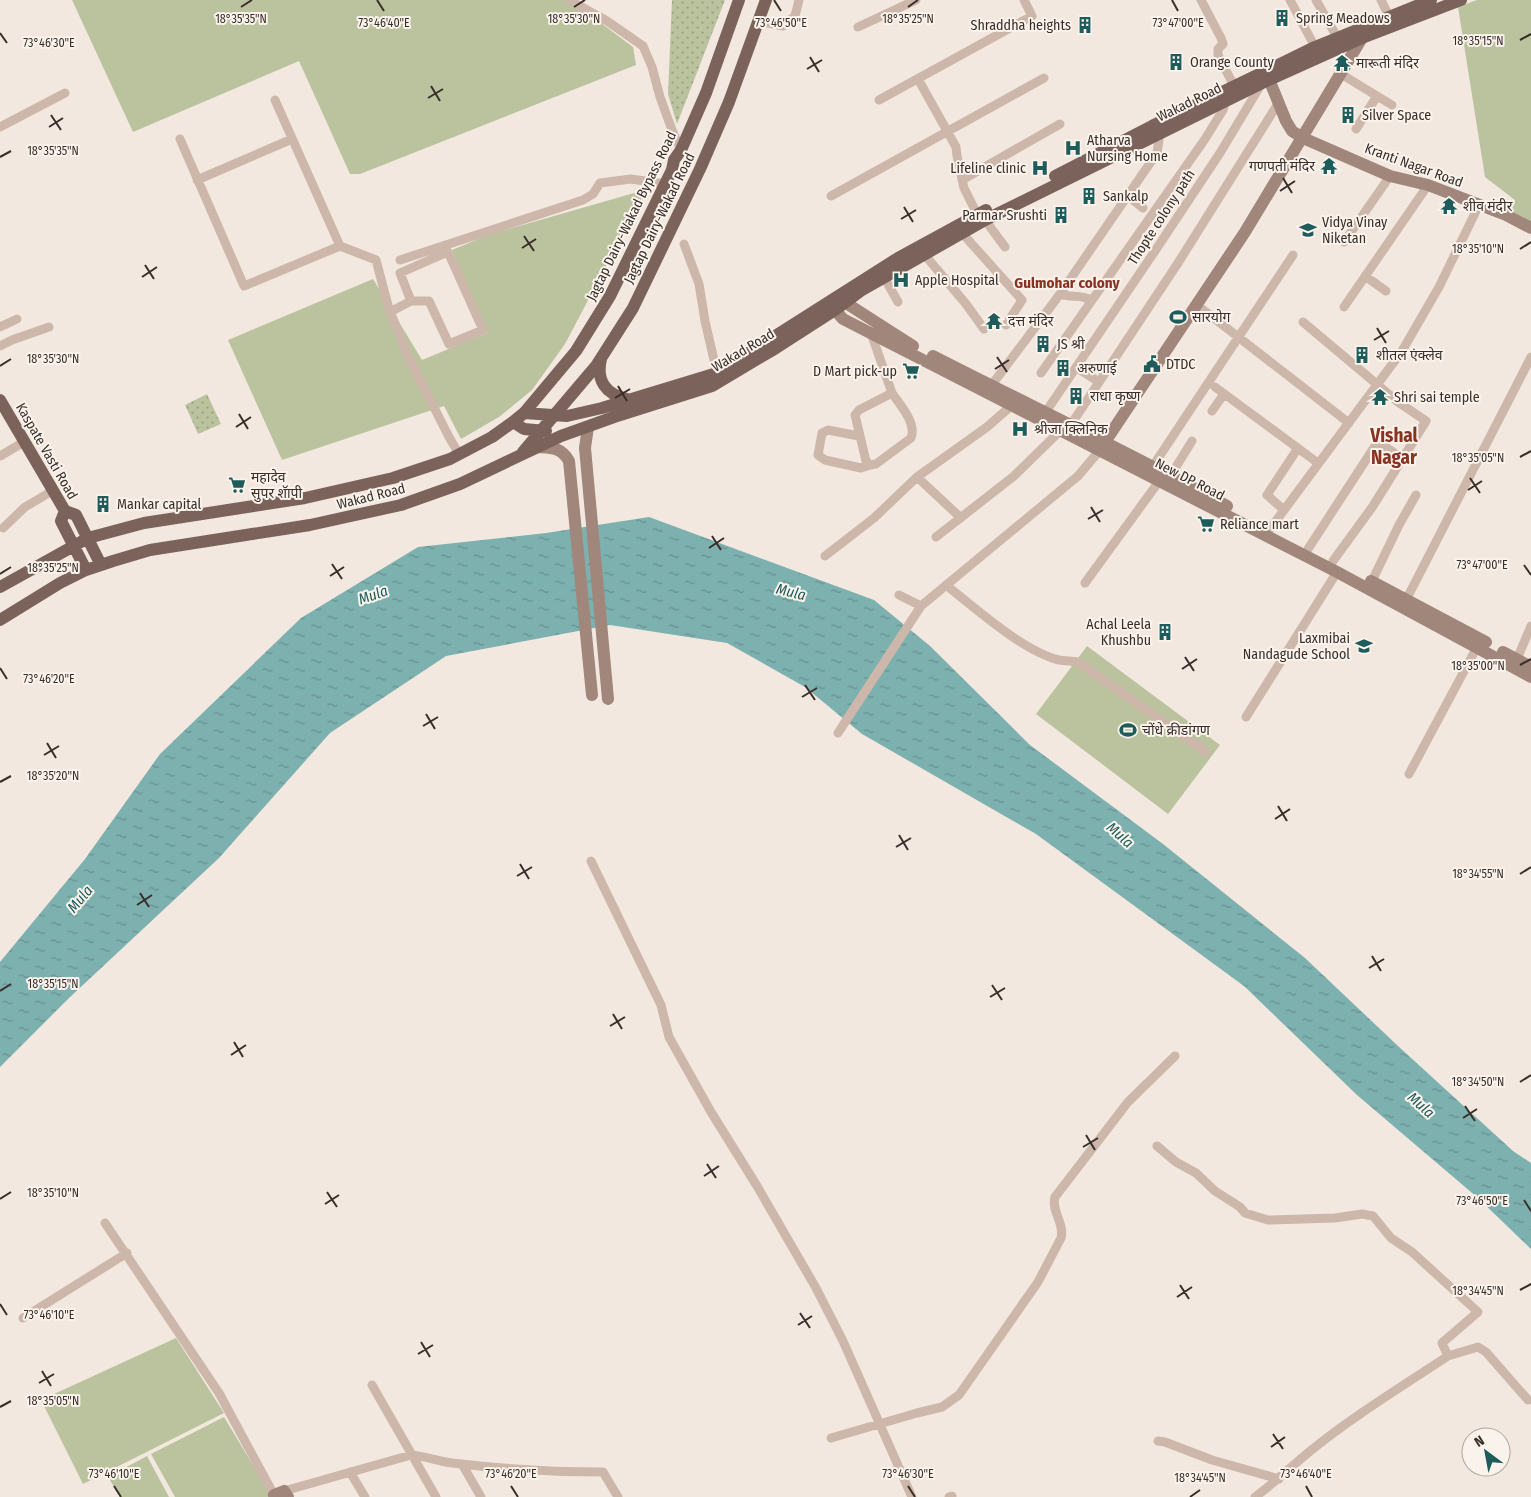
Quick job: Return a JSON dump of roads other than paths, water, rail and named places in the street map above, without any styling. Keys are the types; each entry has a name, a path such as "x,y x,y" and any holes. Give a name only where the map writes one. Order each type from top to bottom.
{"main road":[{"name":"Jagtap Dairy-Wakad Bypass Road","path":"513,422 524,413 576,351 610,296 665,184 674,160 681,150 706,93 739,0"},
{"name":"Jagtap Dairy-Wakad Road","path":"521,454 601,359 633,308 700,169 729,102 766,0"},
{"name":"Wakad Road","path":"524,413 567,416 602,408 717,373 962,233 981,219 1152,126 1234,86 1266,78 1315,47 1336,38 1361,33 1389,16 1434,3 1461,0"},
{"name":"Wakad Road","path":"0,620 60,583 101,565 150,550 310,525 401,505 460,484 521,454 571,433 712,386 759,358 898,258 1158,134 1266,78 1361,33 1434,3"},
{"path":"1103,446 1245,232 1341,74 1361,33"},
{"path":"1266,78 1292,131 1303,138"},
{"name":"Kranti Nagar Road","path":"1303,138 1390,176 1428,185 1506,215 1531,228"},
{"name":"New DP Road","path":"837,303 843,319 1010,406 1065,428 1103,446 1531,667"},
{"name":"New DP Road","path":"837,303 905,342 1045,413 1065,428"},
{"path":"601,359 598,369 604,385 614,394 627,399"},
{"name":"Kaspate Vasti Road","path":"2,409 65,511 76,515 101,565"},
{"name":"Wakad Road","path":"0,587 88,538 144,523 305,498 406,474 459,454 492,437 513,422"},
{"path":"513,422 524,429 571,433"},
{"path":"588,427 585,448 608,699"},
{"name":"New DP Road","path":"1103,446 1153,466 1165,478 1270,529 1308,549 1335,567 1372,581 1477,647 1531,677"},
{"path":"537,448 555,448 565,454 569,461 592,695"},
{"path":"65,511 61,521 86,570"}],"street":[{"path":"569,0 607,21 643,46 652,67 666,114 681,150"},
{"path":"758,21 783,26 795,16 799,0"},
{"path":"858,27 916,0"},
{"path":"879,100 1032,16 1024,0"},
{"path":"1202,0 1221,38 1223,44 1218,49 1218,55 1234,86"},
{"path":"1290,0 1315,47"},
{"path":"1316,0 1336,38"},
{"path":"1381,0 1389,16"},
{"path":"1341,74 1392,105"},
{"path":"831,196 1044,78"},
{"name":"Thopte colony path","path":"1045,413 1077,368 1214,161 1266,78"},
{"path":"918,79 949,131 956,147 962,180 981,219 1005,247"},
{"path":"0,126 65,93"},
{"path":"1356,129 1377,96"},
{"path":"275,100 340,246"},
{"path":"1041,373 1204,139 1223,110 1226,100"},
{"path":"936,537 1014,476 1065,428 1099,382 1178,263 1278,102"},
{"path":"962,180 1060,124"},
{"path":"991,386 1060,294 1157,153 1158,134"},
{"path":"180,139 244,286 340,246 376,260 390,312 408,356 459,454"},
{"path":"197,180 292,139"},
{"path":"1344,242 1390,176"},
{"path":"400,260 583,200 594,194 600,183 631,179 665,184"},
{"path":"1344,307 1428,185"},
{"path":"1128,196 1143,208"},
{"path":"1270,529 1402,351 1439,287 1479,204"},
{"path":"962,233 1022,300 1006,325"},
{"path":"684,244 699,284 717,373"},
{"path":"390,312 412,301 428,301 449,344 482,330 448,252 400,273 412,301"},
{"path":"924,254 966,304 984,329"},
{"path":"1153,466 1293,255"},
{"path":"1365,276 1386,292"},
{"path":"884,277 898,302"},
{"path":"1060,294 1071,297 1085,297 1091,300"},
{"path":"1198,304 1349,422"},
{"path":"0,327 17,318"},
{"path":"1246,717 1335,567 1426,421 1303,322"},
{"path":"0,346 50,327"},
{"path":"859,436 828,430 824,431 818,455 825,460 861,468 876,464 912,438 914,432 912,425 892,392 871,333"},
{"path":"1405,602 1531,357"},
{"path":"1077,368 1099,382"},
{"path":"1216,387 1318,462"},
{"path":"870,465 866,461 855,415 859,410 892,392"},
{"path":"1212,411 1224,394"},
{"path":"825,556 874,518 917,478 987,427 1010,406"},
{"path":"1084,583 1192,441"},
{"path":"0,456 24,442"},
{"path":"1308,549 1375,446 1381,444 1403,459"},
{"path":"838,733 921,606 1078,476 1103,446"},
{"path":"1284,510 1267,495 1298,448"},
{"path":"917,478 961,518"},
{"path":"4,528 25,507 52,491"},
{"path":"1372,581 1416,495"},
{"path":"946,585 1003,629 1038,652 1059,660 1078,662 1206,752"},
{"path":"899,595 921,606"},
{"path":"1517,659 1531,626"},
{"path":"1409,774 1477,647"},
{"path":"591,861 661,1004 669,1036 711,1112 757,1186 816,1288 843,1341 912,1497"},
{"path":"831,1438 942,1407 959,1395 1038,1282 1061,1238 1063,1231 1054,1207 1055,1197 1128,1102 1175,1056"},
{"path":"1157,1146 1176,1162 1196,1173 1214,1191 1240,1207 1245,1213 1268,1220 1335,1218 1362,1214 1373,1216 1391,1238 1412,1252 1478,1312 1442,1343 1448,1356"},
{"path":"105,1223 127,1253 219,1393 280,1495 350,1472 411,1455 462,1464 517,1470 603,1472 618,1497"},
{"path":"23,1318 127,1253"},
{"path":"1256,1497 1279,1480 1309,1452 1367,1409 1448,1356 1478,1347 1486,1352 1528,1400"},
{"path":"372,1385 436,1497"},
{"path":"1158,1441 1212,1460 1279,1480"},
{"path":"462,1464 482,1497"},
{"path":"350,1472 365,1497"}],"water":[{"name":"Mula","path":"649,517 874,600 930,646 1030,745 1163,844 1305,958 1513,1151 1531,1163 1531,1249 1478,1198 1357,1095 1244,986 1036,834 862,734 805,687 727,643 610,625 446,656 330,733 219,858 69,998 0,1067 0,962 85,859 160,754 301,618 418,547 546,533"}],"place":[{"name":"Spring Meadows","path":"1282,18"},
{"name":"Shraddha heights","path":"1085,25"},
{"name":"Orange County","path":"1176,62"},
{"name":"मारूती मंदिर","path":"1342,63"},
{"name":"Silver Space","path":"1348,115"},
{"name":"Atharva Nursing Home","path":"1073,148"},
{"name":"गणपती मंदिर","path":"1329,166"},
{"name":"Lifeline clinic","path":"1040,168"},
{"name":"Sankalp","path":"1089,196"},
{"name":"शीव मंदीर","path":"1449,206"},
{"name":"Parmar Srushti","path":"1061,215"},
{"name":"Vidya Vinay Niketan","path":"1308,230"},
{"name":"Apple Hospital","path":"901,280"},
{"name":"सारयोग","path":"1178,317"},
{"name":"दत्त मंदिर","path":"994,321"},
{"name":"JS श्री","path":"1043,344"},
{"name":"शीतल एंक्लेव","path":"1362,355"},
{"name":"DTDC","path":"1152,364"},
{"name":"अरुणाई","path":"1063,368"},
{"name":"D Mart pick-up","path":"911,371"},
{"name":"राधा कृष्ण","path":"1076,396"},
{"name":"Shri sai temple","path":"1380,397"},
{"name":"श्रीजा क्लिनिक","path":"1020,429"},
{"name":"महादेव सुपर शॅापी","path":"237,485"},
{"name":"Mankar capital","path":"103,504"},
{"name":"Reliance mart","path":"1206,524"},
{"name":"Achal Leela Khushbu","path":"1165,632"},
{"name":"Laxmibai Nandagude School","path":"1364,646"},
{"name":"चोंधे क्रीडांगण","path":"1128,730"}],"district":[{"name":"Gulmohar colony","path":"1067,283"},
{"name":"Vishal Nagar","path":"1394,446"}]}
